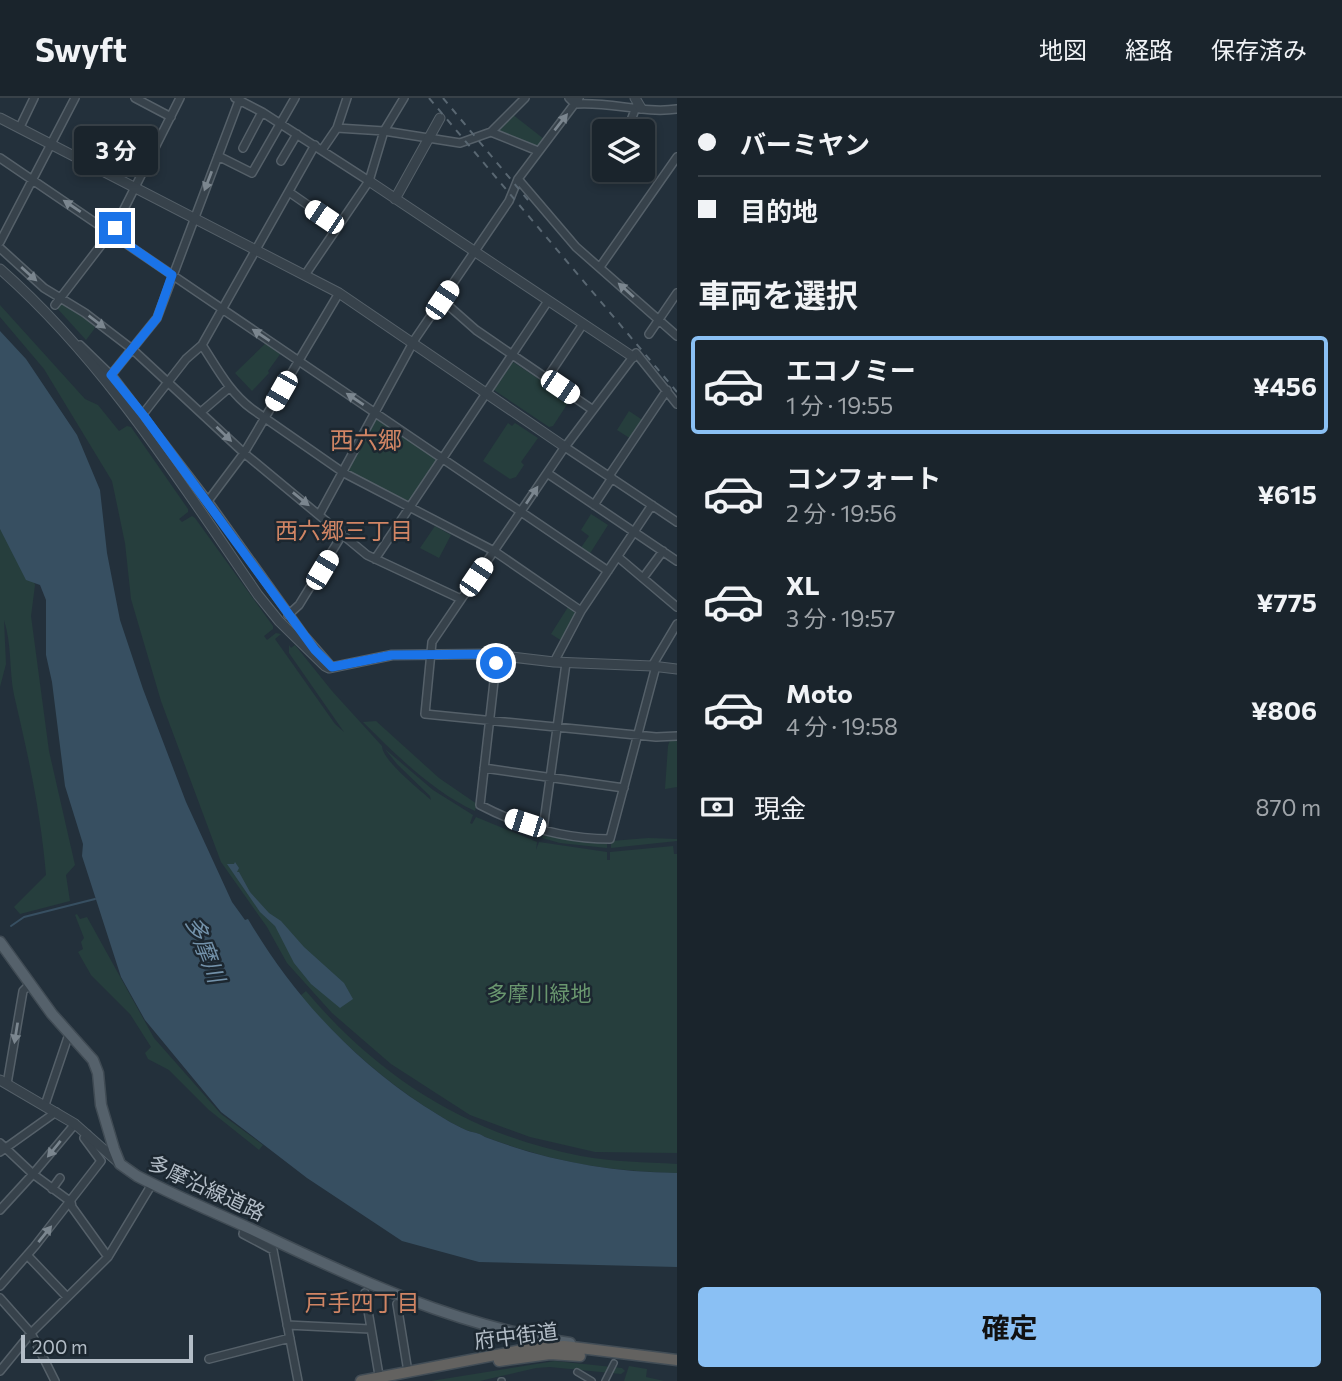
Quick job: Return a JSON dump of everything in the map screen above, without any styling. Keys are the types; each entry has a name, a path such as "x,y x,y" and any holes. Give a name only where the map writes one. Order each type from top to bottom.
{"highway":[{"name":"府中街道","path":"362,1381 382,1380 492,1355 500,1349 513,1346 525,1349 556,1344 677,1366"},
{"name":"府中街道","path":"414,1373 550,1354 600,1354 677,1360"}],"main road":[{"name":"多摩沿線道路","path":"1,945 96,1065 106,1124 120,1164 152,1184 350,1277 439,1312 556,1344"},
{"name":"多摩沿線道路","path":"439,1312 466,1322 473,1328 487,1331 494,1329 556,1344"},
{"path":"556,1344 562,1339 576,1341 600,1354"}],"street":[{"path":"20,127 34,98"},
{"path":"0,242 75,98"},
{"path":"135,98 171,117"},
{"path":"55,305 111,233 180,98"},
{"path":"218,156 252,173 295,98"},
{"path":"305,275 369,181 384,131 404,98"},
{"path":"337,128 384,131 460,143 491,132 525,98"},
{"path":"111,375 157,318 238,99 319,148 633,357"},
{"path":"143,414 186,359 202,345 289,192 319,148 337,128 344,99"},
{"path":"319,515 413,343 509,201 518,179 575,100 638,105 659,111 677,109"},
{"path":"243,148 262,112"},
{"path":"0,118 339,293 677,522"},
{"path":"395,198 440,118"},
{"path":"491,132 538,151"},
{"path":"281,161 297,134"},
{"path":"600,267 677,157"},
{"path":"0,158 608,571"},
{"path":"518,179 576,247 677,336"},
{"path":"289,192 338,226"},
{"path":"0,248 44,288 85,313 132,349 244,453 342,535 375,559 461,599"},
{"path":"0,269 73,344 128,412 279,621 325,666 332,667 392,655 497,654 554,662 677,669"},
{"path":"208,501 244,453 339,293"},
{"path":"649,334 677,293"},
{"path":"442,300 476,330 593,410"},
{"path":"375,559 548,301"},
{"path":"547,378 583,324"},
{"path":"73,344 83,347 111,375 143,414 288,615 332,667"},
{"path":"202,345 240,400 344,472 494,551 581,611"},
{"path":"677,404 636,353 565,447 432,642 425,714 677,736"},
{"path":"111,375 130,408 128,412"},
{"path":"201,412 230,387"},
{"path":"594,505 667,390"},
{"path":"547,473 677,561"},
{"path":"554,662 581,611 652,505"},
{"path":"288,615 299,605 342,535"},
{"path":"643,578 663,551"},
{"path":"618,557 677,607"},
{"path":"497,654 480,805 507,818 566,837 610,839 654,666 677,624"},
{"path":"543,829 566,663"},
{"path":"484,768 624,788"},
{"path":"30,984 23,991 4,1082 75,1124 120,1164"},
{"path":"46,1105 69,1034"},
{"path":"57,1112 2,1148 71,1202 108,1257"},
{"path":"0,1210 75,1124"},
{"path":"0,1286 71,1202 101,1161 84,1138 98,1135 106,1124"},
{"path":"52,1189 60,1178"},
{"path":"0,1371 31,1334 108,1257 152,1184"},
{"path":"245,1227 243,1234 273,1250 298,1381"},
{"path":"27,1255 67,1297"},
{"path":"365,1293 382,1380"},
{"path":"0,1298 31,1334 55,1381"},
{"path":"397,1304 414,1373"},
{"path":"287,1325 370,1329"},
{"path":"209,1359 290,1338"},
{"path":"605,1381 614,1363"},
{"path":"577,1372 592,1381"}],"green space":[{"path":"512,114 544,139 535,148 494,131"},
{"path":"61,301 96,323 86,340 56,307"},
{"name":"多摩川緑地","path":"0,305 85,399 98,405 119,431 127,426 131,427 188,509 179,519 182,522 192,516 195,518 273,626 264,636 267,640 276,633 281,634 275,639 335,724 344,732 289,653 289,645 291,648 295,645 382,746 388,759 402,775 431,800 385,749 433,790 473,815 470,823 472,824 476,817 537,842 536,850 539,842 607,852 607,860 610,860 610,852 673,846 674,854 677,854 677,1153 595,1152 530,1137 470,1115 391,1064 332,1013 287,963 267,927 221,862 161,701 131,599 125,543 112,481 44,369 0,317"},
{"path":"267,342 281,353 269,373 252,391 235,373"},
{"path":"513,362 563,395 562,398 568,403 553,426 549,427 494,390"},
{"path":"629,411 644,421 631,439 617,430"},
{"path":"375,418 438,459 410,502 407,503 349,472 348,469"},
{"path":"508,423 512,426 515,423 538,438 521,462 524,465 516,477 510,479 483,461"},
{"path":"0,500 24,540 35,585 31,616 49,751 75,865 66,875 70,901 20,914 14,907 46,875 29,762 14,695 4,620 6,664 0,687"},
{"path":"591,514 608,525 589,555 580,549 589,536 581,530"},
{"path":"435,526 451,535 439,558 420,548"},
{"path":"568,607 577,614 562,641 551,634"},
{"path":"376,721 439,778 477,804 475,811 430,783 363,722"},
{"path":"677,738 677,787 665,789 668,746 670,740"},
{"path":"544,832 571,840 607,841 607,848 560,843 542,838"},
{"path":"648,838 677,841 611,848 611,841"},
{"path":"75,915 80,919 87,917 154,1038 221,1114 263,1145 259,1150 209,1110 169,1070 148,1059 145,1053 151,1047 130,1014 91,975 78,952 83,949 81,942 84,938"},
{"path":"306,991 364,1051 396,1076 464,1118 501,1134 581,1156 677,1164 677,1173 580,1164 534,1153 461,1128 390,1082 358,1055 300,996"},
{"path":"555,1361 622,1368 625,1371 621,1374 550,1367 480,1381 431,1381"},
{"path":"629,1366 647,1369 646,1377 664,1381 624,1381"}],"water":[{"name":"多摩川","path":"0,331 26,359 77,435 100,490 107,553 120,620 143,689 186,802 232,902 245,920 248,919 265,947 304,998 348,1046 397,1087 445,1119 485,1137 556,1159 628,1170 677,1173 677,1267 479,1262 402,1241 307,1178 221,1112 145,1020 121,977 82,856 83,844 65,786 46,655 46,600 40,585 26,580 0,529"},
{"path":"235,862 239,868 237,872 250,892 344,983 353,999 340,1008 311,984 294,963 275,926 260,912 227,864"}],"waterway":[{"path":"11,926 24,917 95,899"}],"railway":[{"path":"429,98 677,392"},
{"path":"443,98 528,200"}],"district":[{"name":"西六郷","path":"366,439"},
{"name":"西六郷三丁目","path":"344,530"},
{"name":"戸手四丁目","path":"362,1302"}],"route":[{"path":"115,228 111,233 172,275 157,318 111,375 208,501 315,650 332,667 392,655 497,654 496,663"}]}
